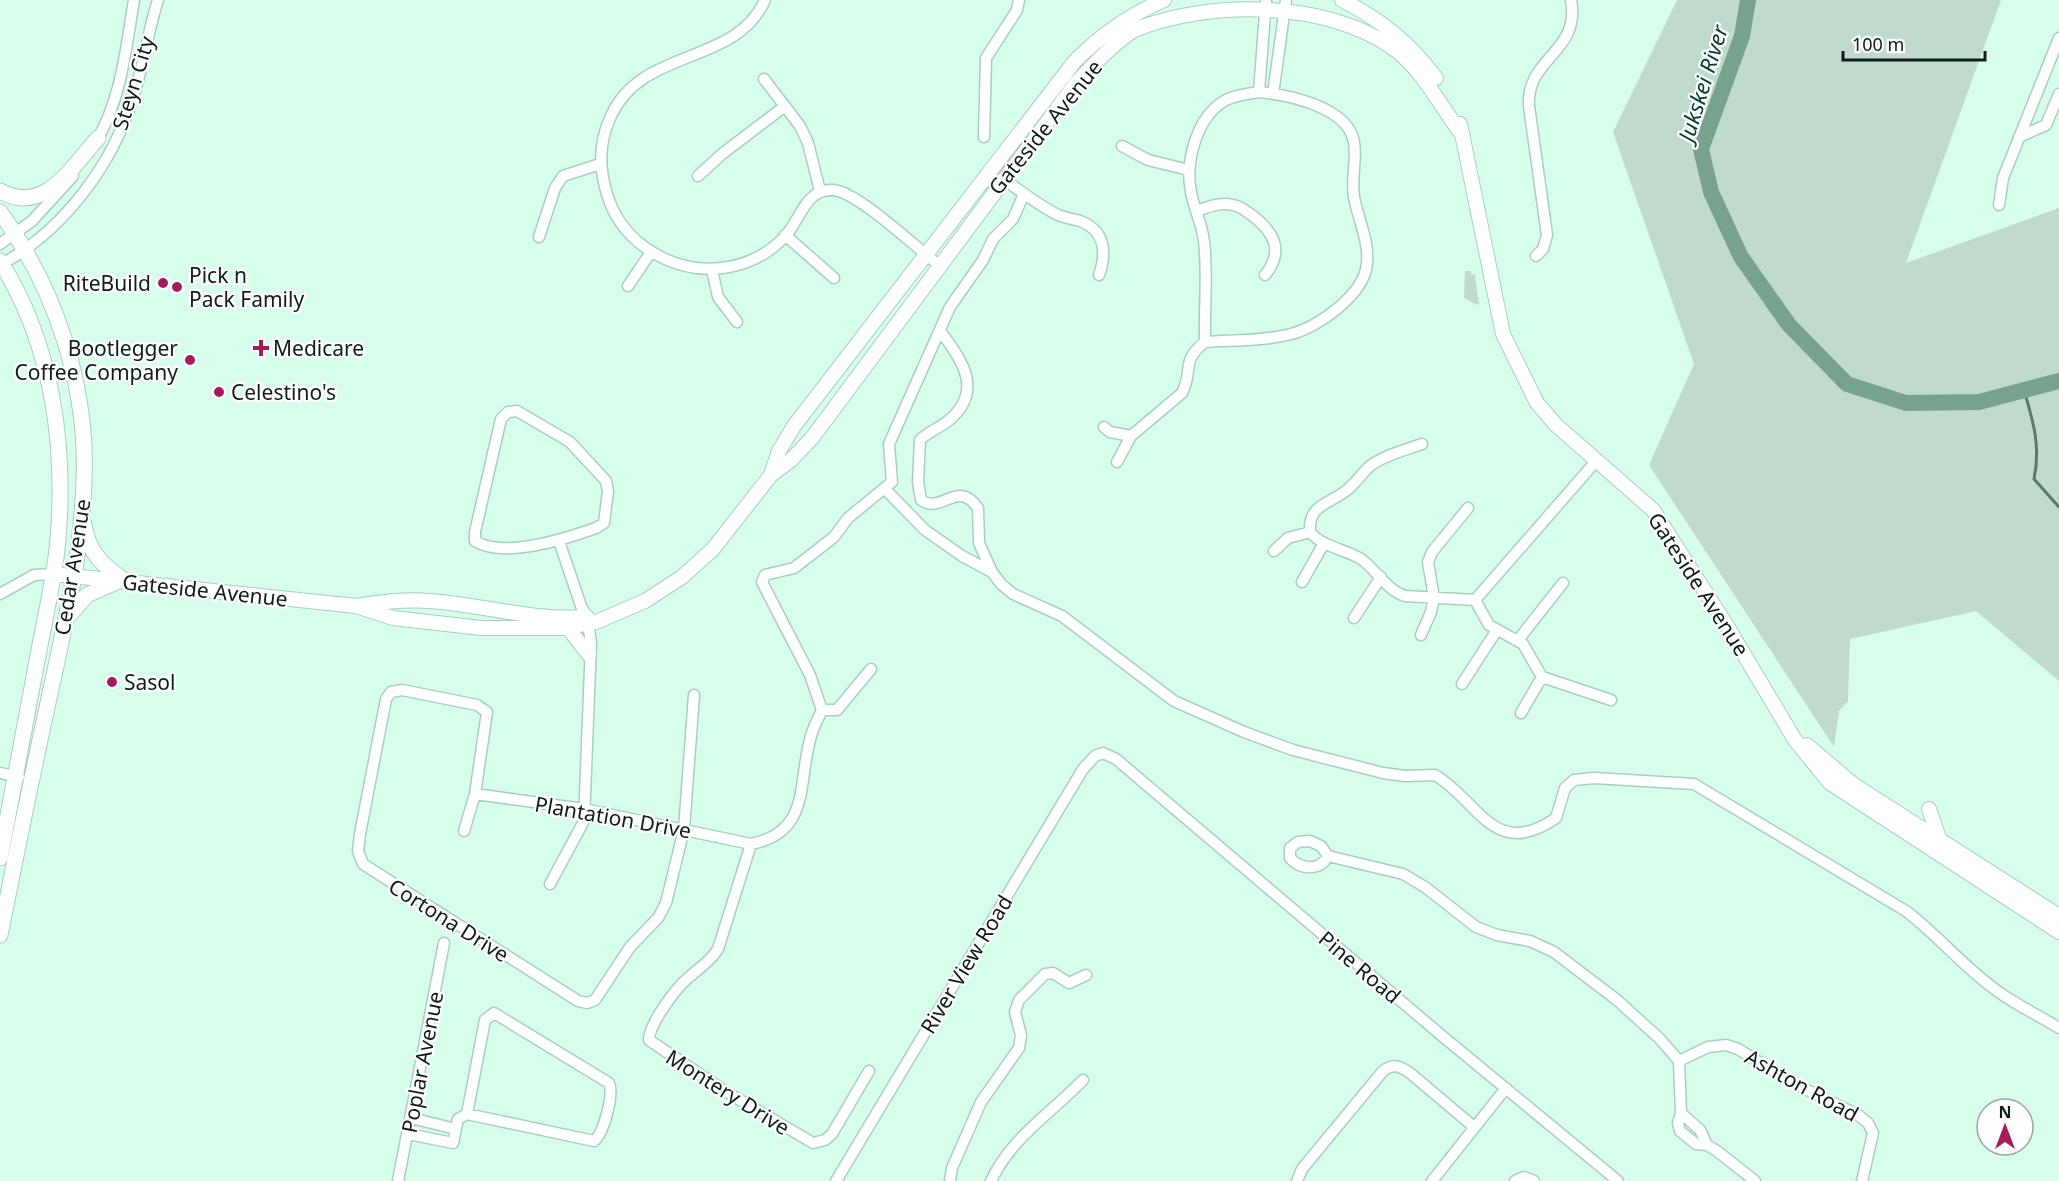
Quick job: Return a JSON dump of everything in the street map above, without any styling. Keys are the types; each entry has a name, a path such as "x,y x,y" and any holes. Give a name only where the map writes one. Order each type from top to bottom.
{"main road":[{"path":"0,191 21,200 44,195 98,138"},
{"name":"Cedar Avenue","path":"0,212 27,250 53,309 76,384 84,448 82,515 65,620 0,935"},
{"name":"Cedar Avenue","path":"0,858 53,574 60,509 60,465 53,406 38,340 26,309 1,263"},
{"path":"65,620 87,595 123,580 95,556 86,539 82,515"}],"street":[{"name":"Steyn City","path":"0,244 16,234 62,190 98,138 118,87 134,0"},
{"name":"Steyn City","path":"1,263 27,250 79,197 114,143 135,92 158,0"},
{"path":"765,0 755,16 730,39 660,67 618,102 605,128 600,164 615,213 631,236 651,252 683,266 712,270 745,263 760,255 785,236 812,195 820,190 832,190 852,195 939,265"},
{"path":"984,137 986,58 1017,10 1019,0"},
{"name":"Gateside Avenue","path":"771,475 779,451 794,426 1075,61 1107,31 1141,10 1164,0"},
{"name":"Gateside Avenue","path":"1342,0 1377,20 1409,44 1448,97 1456,112 1503,334 1530,390 1548,417 1642,498 1663,523 1795,740 1822,775 1844,795 2059,932"},
{"path":"1536,255 1543,249 1547,235 1529,106 1530,87 1538,70 1565,41 1572,21 1571,0"},
{"name":"Gateside Avenue","path":"356,606 378,615 429,623 529,629 568,628 645,601 667,589 690,570 729,530 771,475 791,460 812,438 907,313 1003,178 1077,82 1104,55 1136,30 1191,8 1226,2 1286,3 1342,18 1386,42 1424,76 1461,133"},
{"path":"1259,92 1266,2"},
{"path":"1273,94 1280,31 1286,3"},
{"path":"1265,29 1280,31"},
{"path":"1998,205 2001,185 2059,38"},
{"path":"764,79 785,106 808,143 820,190"},
{"path":"1117,462 1131,436 1182,393 1189,358 1205,342 1281,336 1301,330 1349,299 1362,283 1366,270 1367,250 1354,197 1354,145 1349,128 1342,120 1321,109 1259,92 1235,96 1215,108 1202,126 1189,170 1196,211 1202,227 1205,252 1205,342"},
{"path":"2019,137 2046,125 2059,94"},
{"path":"698,176 722,154 785,106"},
{"path":"1122,146 1148,160 1189,170"},
{"path":"539,237 558,182 567,174 600,164"},
{"path":"1003,178 1057,214 1080,221 1097,232 1102,239 1104,255 1099,275"},
{"path":"751,844 768,841 777,835 787,826 798,807 805,784 811,736 822,711 810,675 762,582 765,575 794,568 823,547 834,537 848,518 892,482 889,444 950,307 983,260 993,239 1013,219 1024,194"},
{"path":"1196,211 1214,205 1235,205 1260,222 1274,238 1276,246 1275,261 1265,275"},
{"path":"785,236 834,278"},
{"path":"628,286 651,252"},
{"path":"712,270 718,297 737,322"},
{"path":"940,331 956,352 966,376 968,393 963,406 949,420 920,440 918,445 919,492 921,500 926,503 934,504 956,495 967,497 974,502 978,508 979,543 992,572"},
{"path":"517,411 570,442 606,481 608,491 604,523 560,541 534,547 482,546 475,541 501,418 508,412 517,411"},
{"path":"1104,427 1116,434 1131,436"},
{"path":"1310,532 1310,518 1320,505 1348,489 1381,459 1422,444"},
{"path":"1475,600 1597,459"},
{"path":"885,489 925,530 962,556 992,572 1013,594 1062,616 1174,701 1244,732 1303,753 1383,773 1405,776 1435,775 1457,793 1485,822 1507,833 1532,829 1556,818 1565,788 1574,780 1594,778 1694,784 1906,912 1930,929 1943,946 2003,995 2059,1028"},
{"path":"1421,635 1431,612 1434,598 1428,571 1432,552 1468,508"},
{"path":"1310,532 1324,543 1350,553 1381,577 1396,593 1475,600"},
{"path":"1274,551 1288,538 1310,532"},
{"path":"550,884 582,826 589,655 593,620 581,606 560,541"},
{"path":"1302,582 1324,543"},
{"path":"0,594 34,575 53,574"},
{"name":"Gateside Avenue","path":"53,574 356,606 400,600 432,601 537,617 593,620"},
{"path":"1354,618 1381,577"},
{"path":"1518,640 1563,583"},
{"path":"1475,600 1486,620 1497,630 1518,640 1526,648 1542,677 1611,700"},
{"path":"568,628 589,655"},
{"path":"1462,684 1497,630"},
{"path":"822,711 837,710 844,705 871,669"},
{"path":"1521,713 1542,677"},
{"name":"Cortona Drive","path":"464,831 475,794 487,715 485,709 402,690 392,692 386,699 382,718 360,834 359,858 370,871 583,1003 591,1002 598,996 630,947 663,911 684,829 694,695"},
{"name":"Gateside Avenue","path":"1788,727 1843,776 2059,916"},
{"name":"Pine Road","path":"1103,753 1116,759 1618,1181"},
{"name":"River View Road","path":"836,1181 1083,769 1095,756 1103,753"},
{"path":"0,773 31,780"},
{"name":"Plantation Drive","path":"475,794 584,809 751,844"},
{"path":"1929,808 1939,838"},
{"name":"Montery Drive","path":"751,844 718,949 709,961 679,987 651,1028 649,1040 705,1079 813,1143 825,1140 832,1134 869,1071"},
{"path":"1328,856 1396,872 1425,887 1476,927 1497,935 1530,941 1554,952 1617,1000 1679,1061 1681,1113 1678,1123 1680,1131 1696,1144 1707,1145 1755,1181"},
{"name":"Poplar Avenue","path":"398,1181 444,943"},
{"path":"950,1181 952,1167 981,1102 1013,1058 1021,1042 1016,1009 1019,1000 1041,977 1053,973 1069,983 1086,975"},
{"path":"408,1134 453,1143 458,1119 467,1114 591,1141 600,1135 611,1087 609,1083 494,1013 485,1020 467,1114"},
{"name":"Ashton Road","path":"1679,1061 1708,1047 1732,1047 1816,1095 1858,1115 1868,1123 1873,1133 1862,1181"},
{"path":"1297,1181 1302,1169 1388,1067 1403,1068 1474,1127"},
{"path":"991,1181 1012,1146 1083,1080"},
{"path":"1432,1181 1506,1088"},
{"path":"411,1119 456,1129"},
{"path":"1515,1181 1524,1177 1534,1181"}],"green space":[{"path":"1677,0 2001,0 1906,263 2059,208 2059,681 1976,611 1850,639 1848,701 1839,711 1834,747 1649,465 1694,364 1613,132"},
{"path":"1465,271 1471,271 1471,274 1475,275 1479,304 1477,305 1464,298"}],"waterway":[{"name":"Jukskei River","path":"1748,0 1742,36 1701,149 1711,192 1741,257 1789,325 1847,384 1906,403 1979,402 2059,381"},
{"path":"2024,390 2036,445 2034,479 2059,507"}],"place":[{"name":"RiteBuild","path":"163,283"},
{"name":"Pick n Pack Family","path":"177,287"},
{"name":"Medicare","path":"261,348"},
{"name":"Bootlegger Coffee Company","path":"190,360"},
{"name":"Celestino's","path":"219,392"},
{"name":"Sasol","path":"112,682"}]}
